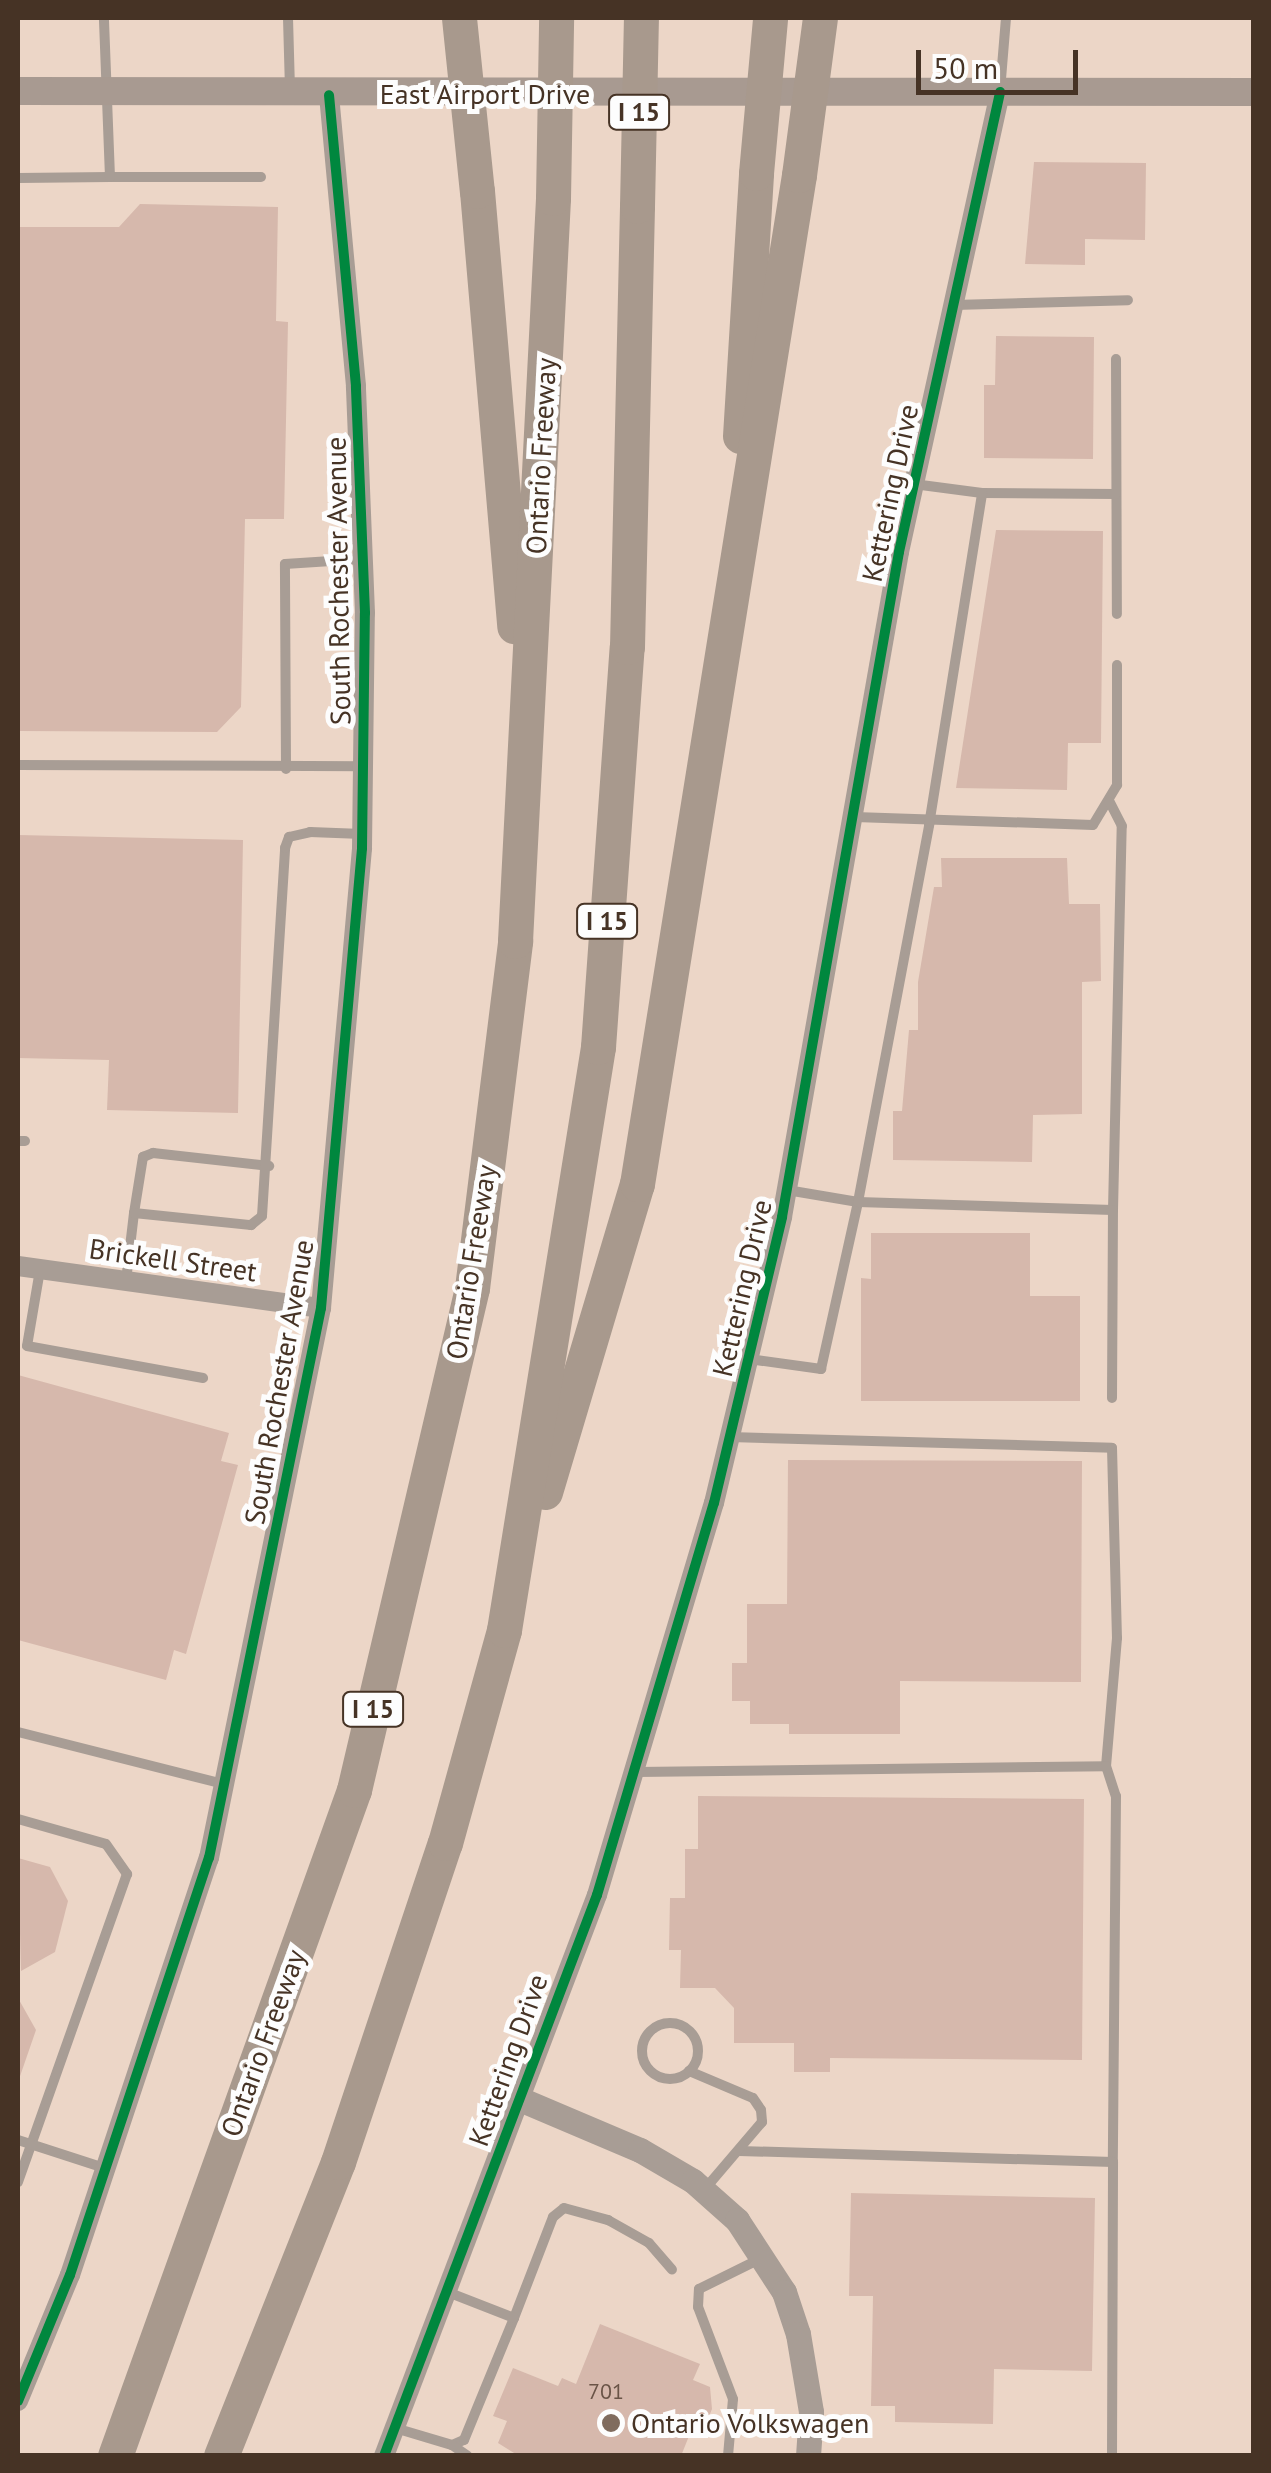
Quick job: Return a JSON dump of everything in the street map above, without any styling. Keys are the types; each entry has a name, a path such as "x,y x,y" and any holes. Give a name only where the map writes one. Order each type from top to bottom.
{"highway":[{"path":"458,18 477,190 526,771"},
{"name":"Ontario Freeway","path":"115,2456 359,1770 472,1288 515,941 553,198 556,18"},
{"name":"I 15","path":"221,2456 338,2162 445,1842 504,1630 598,1047 627,647 641,18"},
{"path":"730,602 756,173 770,18"},
{"path":"504,1630 637,1184 820,18"}],"main road":[{"name":"East Airport Drive","path":"18,92 1254,92"}],"street":[{"name":"Kettering Drive","path":"384,2456 522,2100 637,1772 730,1438 787,1190 914,484 1000,92"},
{"name":"South Rochester Avenue","path":"18,2401 104,2168 209,1858 321,1308 362,834 363,766 362,559 329,95"},
{"name":"Brickell Street","path":"18,1266 321,1308"},
{"path":"522,2100 640,2150 704,2191 762,2258 798,2334 811,2412 808,2456"}],"lane":[{"path":"104,18 110,177"},
{"path":"288,18 290,94"},
{"path":"1000,92 1006,18"},
{"path":"18,178 261,177"},
{"path":"954,305 1128,300"},
{"path":"1116,360 1117,614"},
{"path":"914,484 982,493 1116,494"},
{"path":"749,1359 821,1369 858,1202 929,825 982,493"},
{"path":"286,769 285,564 362,559"},
{"path":"1112,1398 1122,826 1110,802 1117,665"},
{"path":"18,766 363,766"},
{"path":"854,817 929,825 1094,825 1110,802"},
{"path":"134,1213 251,1225 262,1216 269,1166 285,848 289,836 310,832 362,834"},
{"path":"126,1281 142,1157 153,1153 269,1166"},
{"path":"787,1190 858,1202 1113,1210"},
{"path":"40,1269 28,1346 203,1378"},
{"path":"730,1438 1112,1448 1117,1638 1106,1766 1116,1796 1112,2456"},
{"path":"18,1732 224,1784"},
{"path":"637,1772 1106,1766"},
{"path":"18,1819 106,1844 127,1874 18,2182"},
{"path":"690,2071 698,2046 689,2030 673,2023 648,2034 644,2060 655,2074 673,2078 690,2071 753,2098 761,2110 762,2122 704,2191"},
{"path":"18,2140 104,2168"},
{"path":"740,2152 1113,2162"},
{"path":"452,2445 464,2440 553,2217 564,2208 608,2220 649,2243 672,2269"},
{"path":"728,2456 733,2399 698,2307 699,2290 762,2258"},
{"path":"450,2293 514,2318"},
{"path":"395,2428 452,2445 468,2456"}],"building":[{"path":"1034,162 1146,163 1145,240 1085,239 1085,265 1025,264"},
{"path":"140,204 278,207 276,321 288,322 284,519 245,519 241,707 217,732 18,731 18,227 119,227"},
{"path":"996,336 1094,337 1093,459 984,458 984,385 995,385"},
{"path":"996,530 1103,531 1101,743 1068,743 1067,790 956,788"},
{"path":"18,835 243,840 238,1113 107,1110 109,1060 18,1058"},
{"path":"941,858 1067,858 1069,904 1100,904 1101,981 1082,982 1082,1114 1033,1115 1032,1162 893,1160 893,1111 902,1111 909,1030 918,1030 918,982 934,887 942,887"},
{"path":"871,1233 1030,1233 1030,1296 1080,1296 1080,1401 861,1401 861,1278 871,1279"},
{"path":"18,1375 229,1433 221,1461 238,1465 186,1654 174,1650 166,1680 18,1640"},
{"path":"788,1460 1082,1461 1081,1682 900,1681 900,1734 789,1734 789,1724 750,1724 750,1701 732,1701 732,1663 747,1663 747,1604 787,1604"},
{"path":"698,1796 1084,1799 1082,2060 830,2058 830,2072 794,2072 794,2043 734,2043 734,2008 715,1988 680,1988 681,1950 669,1950 670,1898 685,1898 685,1849 698,1849"},
{"path":"18,1858 50,1867 68,1901 55,1952 21,1971"},
{"path":"18,1998 36,2030 18,2082"},
{"path":"851,2193 1095,2198 1092,2371 994,2369 993,2424 895,2422 895,2406 871,2406 873,2296 849,2296"},
{"path":"600,2324 700,2364 693,2380 710,2387 712,2409 705,2426 693,2426 681,2456 519,2456 498,2443 507,2421 493,2416 513,2368 558,2386 562,2378 576,2384"}],"cycle path":[{"path":"384,2456 597,1895 714,1503 782,1217 899,552 1000,92"},
{"path":"18,2401 70,2275 209,1858 321,1308 362,848 365,613 356,386 329,95"}],"place":[{"name":"Ontario Volkswagen","path":"611,2423"}]}
